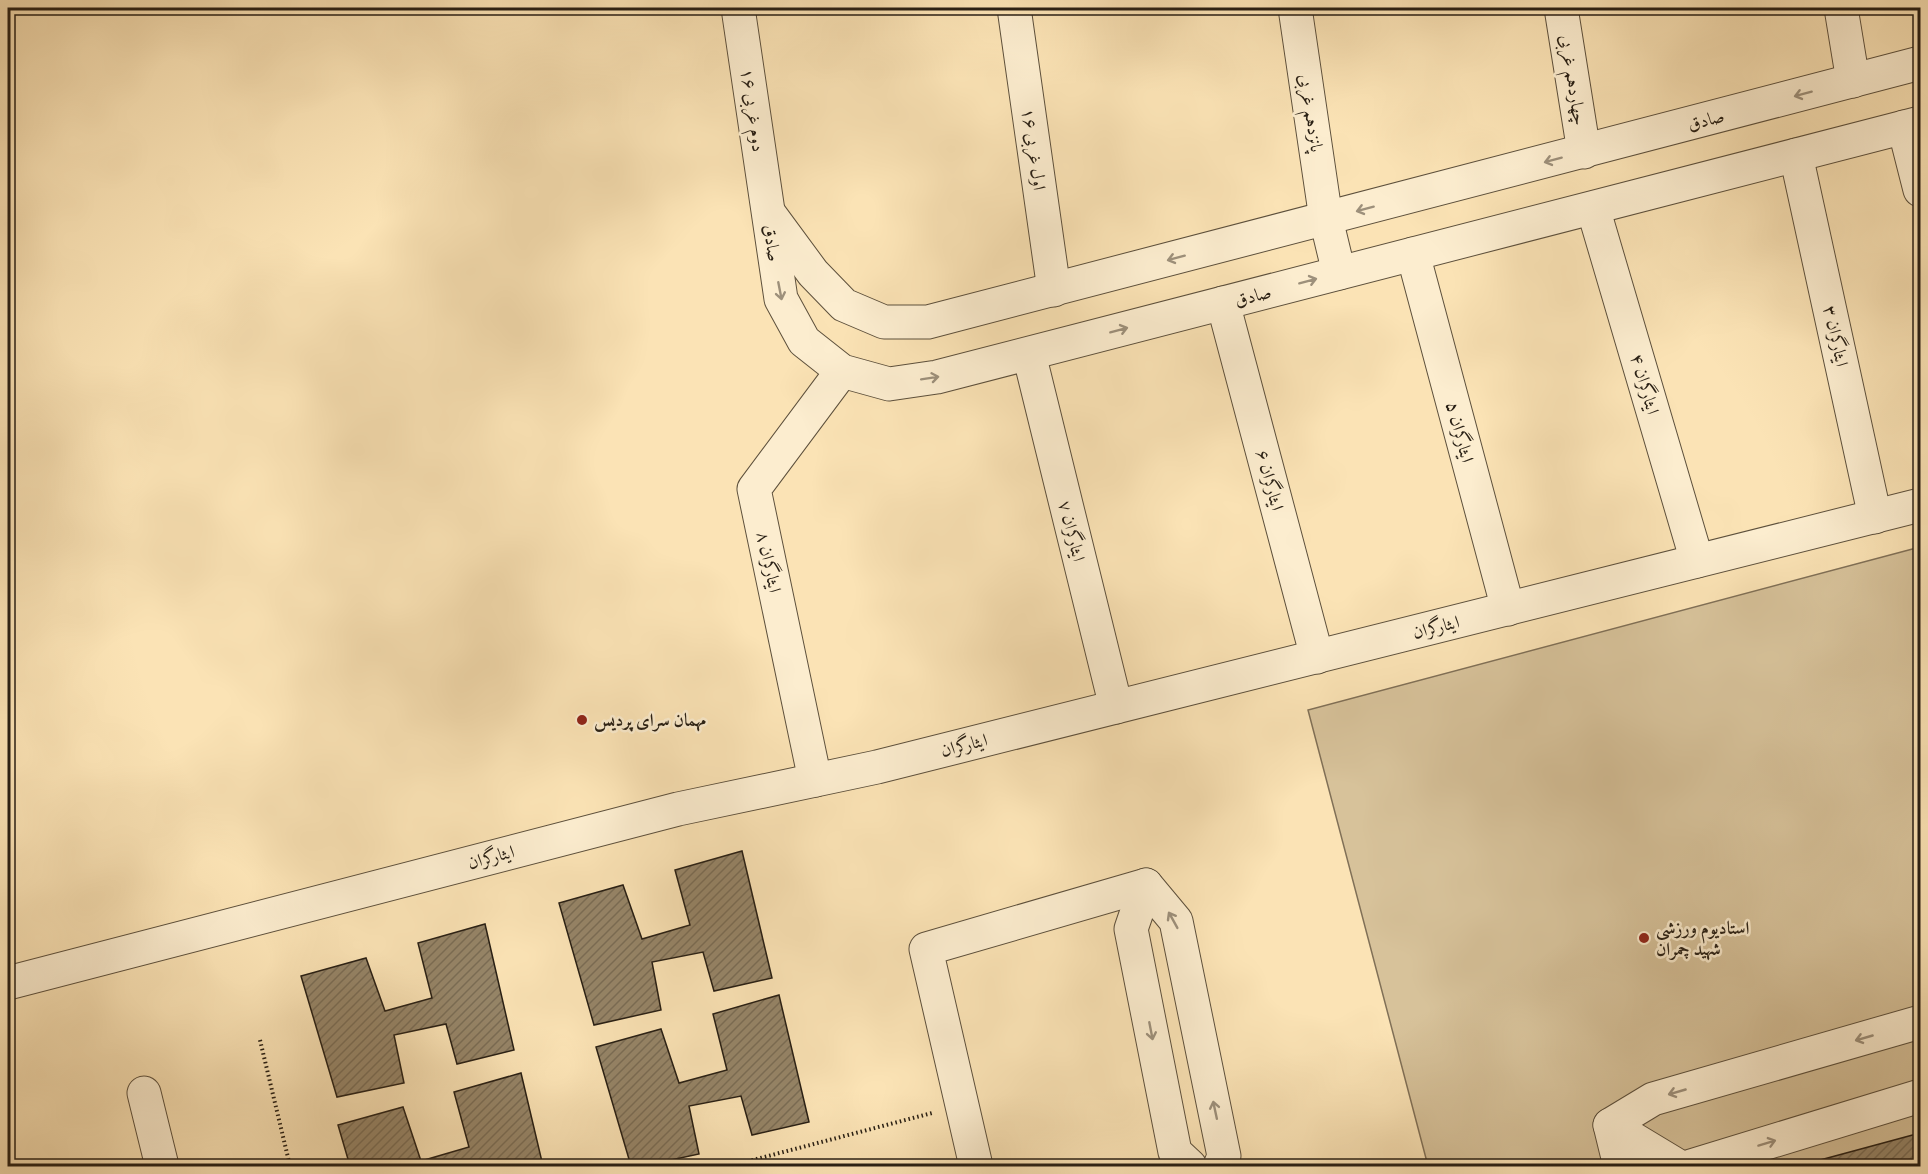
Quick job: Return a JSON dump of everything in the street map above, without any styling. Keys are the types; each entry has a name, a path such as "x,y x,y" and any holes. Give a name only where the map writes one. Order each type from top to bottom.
{"street":[{"name":"۱۶ دوم غربی","path":"738,8 768,212"},
{"name":"۱۶ اول غربی","path":"1014,8 1054,290"},
{"name":"پانزدهم غربی","path":"1295,8 1326,219 1339,273"},
{"name":"چهاردهم غربی","path":"1562,8 1584,152"},
{"path":"1841,8 1854,81"},
{"name":"صادق","path":"768,212 813,273 844,305 884,322 928,322 1920,63"},
{"name":"صادق","path":"768,212 781,299 804,341 843,371 890,384 937,377 1029,354 1912,125"},
{"path":"1912,125 1920,190"},
{"name":"ایثارگران ۳","path":"1796,155 1875,517"},
{"name":"ایثارگران ۴","path":"1593,208 1697,561"},
{"name":"ایثارگران ۵","path":"1413,254 1508,609"},
{"name":"ایثارگران ۶","path":"1223,303 1317,657"},
{"name":"ایثارگران ۷","path":"1029,354 1116,708"},
{"name":"ایثارگران ۸","path":"815,780 754,489 843,371"},
{"name":"ایثارگران","path":"8,983 678,808 877,767 1920,505"},
{"path":"976,1167 926,949 1146,885"},
{"path":"1146,885 1131,929 1175,1152 1190,1167"},
{"path":"1146,885 1176,921 1224,1156 1220,1167"},
{"path":"1610,1125 1653,1099 1920,1022"},
{"path":"144,1093 162,1167"},
{"path":"1691,1167 1920,1096"},
{"path":"1610,1125 1620,1167"},
{"path":"1610,1125 1678,1167"}],"path":[{"path":"260,1040 290,1167"},
{"path":"730,1167 963,1105"}],"shaded area":[{"name":"استادیوم ورزشی شهید چمران","path":"1920,547 1920,1166 1428,1166 1308,710"}],"building":[{"path":"742,851 772,978 714,991 703,952 652,962 661,1010 594,1025 559,903 623,885 642,939 690,925 675,870"},
{"path":"485,924 514,1050 457,1064 446,1024 394,1035 404,1083 337,1097 301,976 366,958 385,1011 432,998 418,943"},
{"path":"779,995 809,1122 752,1135 741,1096 689,1106 699,1154 643,1166 631,1166 596,1047 661,1029 679,1083 727,1070 713,1014"},
{"path":"521,1073 543,1166 350,1166 338,1125 403,1107 421,1161 469,1147 454,1092"},
{"path":"1920,1133 1920,1166 1798,1166"}],"place":[{"name":"مهمان سرای پردیس","path":"582,720"},
{"name":"استادیوم ورزشی شهید چمران","path":"1644,938"}]}
